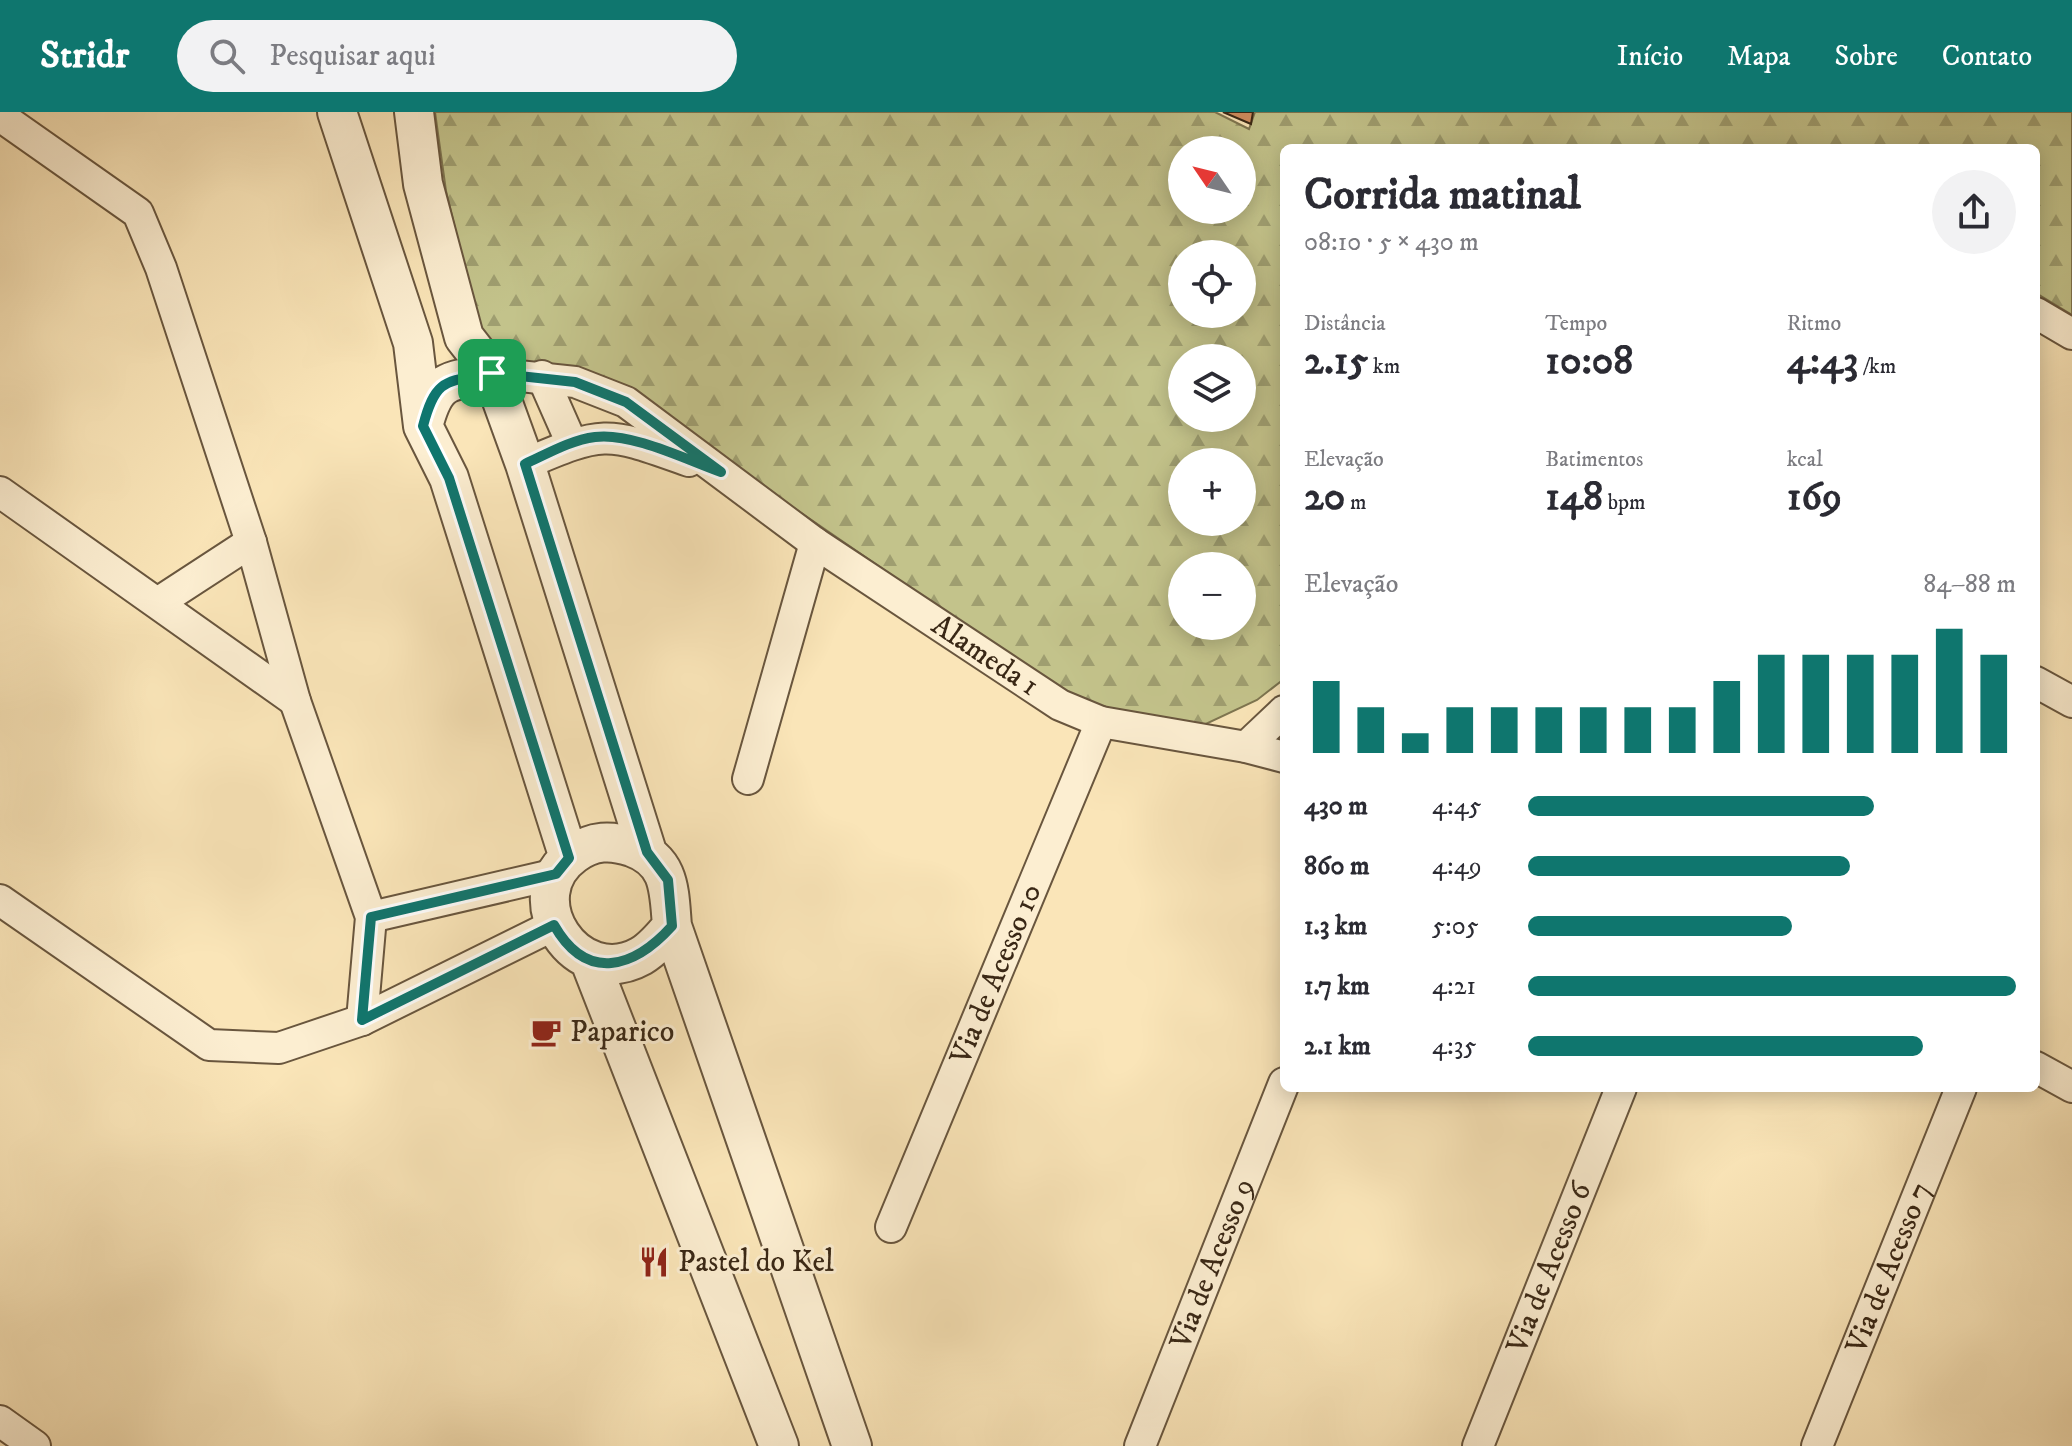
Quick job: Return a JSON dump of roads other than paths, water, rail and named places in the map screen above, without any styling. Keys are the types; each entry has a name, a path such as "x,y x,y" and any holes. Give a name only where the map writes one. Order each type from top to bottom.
{"street":[{"path":"337,112 413,343 423,426 449,478 562,866 550,899 554,925 562,940 590,961 779,1446"},
{"path":"414,112 423,184 464,337 492,373 525,464 647,852 668,880 672,926 852,1446"},
{"path":"0,116 138,213 161,268 251,542 295,701 371,917 362,1020"},
{"path":"2040,315 2072,334"},
{"path":"423,426 431,395 452,380 492,373"},
{"name":"Alameda 1","path":"492,373 542,376 575,382 626,402 815,543 1060,705 1101,722 1246,747 1280,756"},
{"path":"542,376 572,444"},
{"name":"Alameda 1","path":"525,464 595,437 617,436 721,472"},
{"path":"0,492 295,701"},
{"path":"159,602 251,542"},
{"path":"748,779 815,543"},
{"path":"2040,684 2072,702"},
{"path":"1246,747 1280,715"},
{"name":"Via de Acesso 10","path":"891,1227 1101,722"},
{"path":"371,917 562,866 597,843 614,841 647,852"},
{"path":"0,900 209,1045 279,1048 362,1020 554,925"},
{"path":"590,961 625,962 641,956 672,926"},
{"path":"2040,1069 2072,1087"},
{"name":"Via de Acesso 9","path":"1140,1446 1280,1092"},
{"name":"Via de Acesso 6","path":"1478,1446 1619,1092"},
{"name":"Via de Acesso 7","path":"1817,1446 1959,1092"},
{"path":"0,1421 35,1446"}],"place":[{"name":"Paparico","path":"546,1032"},
{"name":"Pastel do Kel","path":"654,1262"}]}
